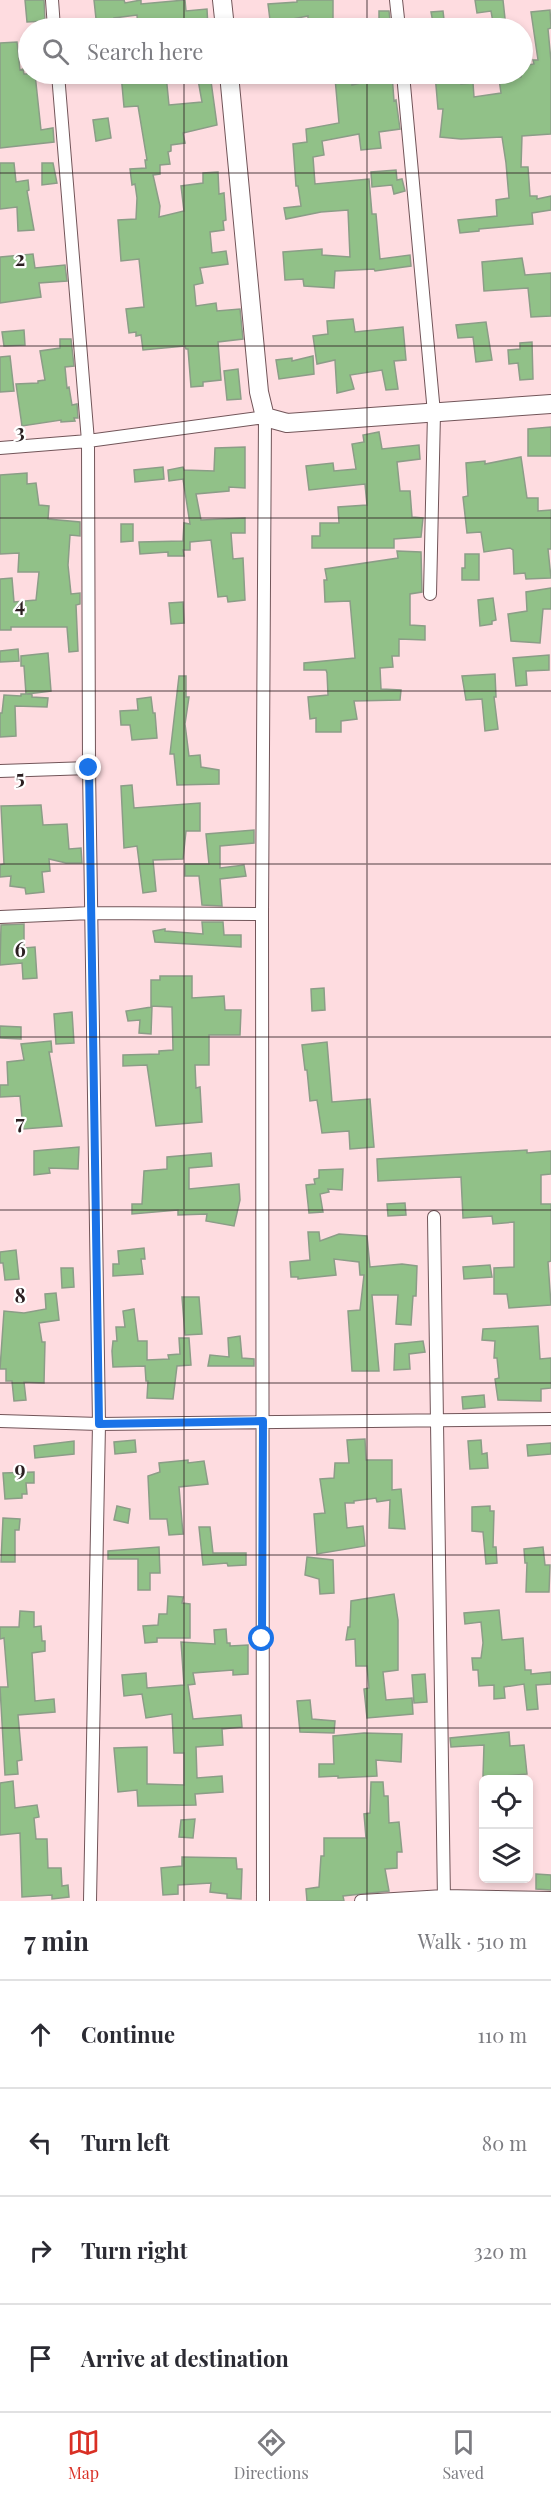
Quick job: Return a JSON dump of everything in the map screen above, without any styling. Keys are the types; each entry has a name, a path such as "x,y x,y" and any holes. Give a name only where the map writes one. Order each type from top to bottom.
{"street":[{"path":"52,0 53,18"},
{"path":"222,0 224,18"},
{"path":"396,0 398,18"},
{"path":"59,84 88,441 89,768 99,1424 90,1901"},
{"path":"230,84 259,392 265,417 262,914 263,1901"},
{"path":"404,84 434,413 430,594"},
{"path":"0,448 88,441 265,417 287,423 551,404"},
{"path":"0,771 89,768"},
{"path":"0,917 91,913 262,914"},
{"path":"435,1217 444,1898"},
{"path":"0,1421 99,1424 551,1419"},
{"path":"361,1901 551,1898"}],"building":[{"path":"25,0 44,0 45,18 27,18"},
{"path":"94,0 124,0 125,3 141,0 141,4 185,0 186,11 207,9 207,18 137,18 137,15 96,18"},
{"path":"297,0 333,0 333,18 308,18 308,16 270,18 268,4 297,2"},
{"path":"475,0 503,0 505,18 492,18 491,11 477,13"},
{"path":"550,10 551,28 548,29 551,61 551,134 522,136 521,167 528,167 530,196 537,196 537,199 551,196 551,210 532,213 533,224 460,233 458,220 497,216 496,200 509,198 502,137 461,139 440,137 443,109 438,109 436,84 473,84 474,97 501,93 500,84 533,84 533,60 538,60 531,12"},
{"path":"379,11 389,11 390,18 379,18"},
{"path":"443,11 444,18 432,18 431,12"},
{"path":"17,42 18,84 36,84 41,130 53,128 54,142 0,148 0,43"},
{"path":"122,84 167,84 169,105 202,102 199,84 211,84 217,125 183,133 185,143 171,145 171,151 168,152 170,164 160,165 160,174 153,175 160,206 159,217 184,211 181,186 203,183 203,173 218,172 219,194 224,193 226,220 223,221 224,230 210,232 212,253 226,251 228,264 200,268 203,283 194,285 196,306 216,303 217,311 240,309 243,339 218,342 221,380 203,382 203,386 191,387 188,349 185,346 143,350 141,335 136,336 136,332 129,333 126,309 144,307 139,259 121,261 118,220 136,219 137,198 135,184 132,185 130,169 146,168 145,160 147,160 138,106 124,107"},
{"path":"336,84 393,84 400,129 379,132 381,148 361,150 359,134 322,141 324,155 313,157 315,184 369,179 372,214 376,214 380,259 410,255 411,266 375,271 374,269 335,271 334,288 304,286 303,279 285,280 283,252 322,249 322,255 350,257 348,210 321,212 286,219 284,208 301,206 298,186 296,186 293,144 307,142 306,129 339,123"},
{"path":"108,118 111,138 96,141 93,120"},
{"path":"0,163 14,163 16,182 28,180 29,190 27,191 34,230 18,231 17,207 0,209"},
{"path":"42,163 53,163 57,183 42,185"},
{"path":"396,170 397,180 402,179 405,191 394,194 392,185 372,187 371,172"},
{"path":"33,254 35,268 65,265 67,281 39,283 41,297 0,303 0,257"},
{"path":"522,258 525,275 551,273 551,316 531,317 528,288 484,291 482,262"},
{"path":"353,319 355,332 403,327 406,360 394,361 398,389 386,390 382,370 350,375 354,389 337,393 335,360 317,364 313,336 328,334 327,321"},
{"path":"486,322 492,360 476,362 473,337 458,338 456,325"},
{"path":"24,330 25,345 4,346 2,332"},
{"path":"60,339 71,339 74,366 65,367 67,388 69,387 72,405 77,404 78,418 74,418 75,421 61,422 61,420 22,426 16,384 38,383 38,381 45,380 40,351 60,348"},
{"path":"532,342 533,379 520,380 518,363 509,364 508,350 520,349 520,343"},
{"path":"10,356 14,391 0,392 0,357"},
{"path":"313,356 314,374 279,379 276,360 292,358 292,361"},
{"path":"238,369 241,399 227,400 224,371"},
{"path":"551,427 551,456 528,456 528,429"},
{"path":"379,432 382,449 419,445 420,459 397,462 400,491 410,491 412,517 423,518 421,537 394,539 394,548 312,548 312,536 320,536 320,523 339,523 338,507 367,505 365,484 309,490 306,466 333,463 334,471 356,469 352,444 364,442 363,435"},
{"path":"245,447 245,488 229,487 229,491 196,494 201,520 245,518 245,533 231,533 233,559 243,558 245,600 228,602 227,596 218,597 211,540 190,542 190,550 183,550 184,556 168,556 168,552 140,554 139,542 183,541 184,523 190,524 183,479 169,481 168,470 183,467 184,470 214,471 215,448"},
{"path":"521,457 527,498 538,498 538,511 551,510 551,549 548,549 551,578 526,579 525,573 514,574 513,550 510,548 484,552 481,532 467,533 463,497 468,496 466,463 485,461 485,464"},
{"path":"163,467 164,479 135,482 134,470"},
{"path":"27,473 27,484 36,483 39,505 49,506 48,519 80,522 80,536 70,535 68,565 71,594 80,593 80,604 76,605 78,651 69,652 67,627 11,627 11,630 0,630 0,579 12,578 14,602 36,600 39,572 18,572 19,553 0,554 0,475"},
{"path":"121,524 133,524 133,541 121,542"},
{"path":"397,551 421,552 422,592 410,594 410,625 425,626 425,640 399,639 399,656 392,656 393,667 380,668 381,689 401,690 400,700 354,701 357,719 341,721 341,732 316,732 316,718 310,719 308,697 328,695 327,673 326,670 304,670 304,663 355,658 350,601 325,602 324,580 327,580 325,569 398,558"},
{"path":"465,554 479,554 479,580 462,580"},
{"path":"551,588 551,609 543,609 540,643 511,641 508,614 527,611 526,592"},
{"path":"493,598 496,620 492,621 492,624 480,626 478,600"},
{"path":"183,602 184,623 171,624 169,603"},
{"path":"18,649 19,661 0,662 0,651"},
{"path":"48,653 51,691 27,694 32,694 32,697 48,698 47,707 15,706 16,736 0,737 0,713 2,713 4,695 26,694 21,656"},
{"path":"549,655 549,670 526,671 527,685 516,686 513,658"},
{"path":"495,674 496,697 494,697 498,729 485,731 482,699 466,700 462,676"},
{"path":"179,676 186,676 186,697 189,697 185,724 189,756 200,755 201,767 219,770 219,784 177,785 174,754 170,754"},
{"path":"151,697 157,738 132,740 130,725 121,725 120,711 138,710 137,699"},
{"path":"132,785 134,808 200,803 200,831 186,831 183,859 153,860 156,891 143,893 137,846 124,848 121,786"},
{"path":"41,805 43,825 67,824 69,849 81,848 82,863 66,863 49,859 50,871 42,872 44,892 26,894 25,888 10,886 11,876 0,877 0,865 4,864 1,806"},
{"path":"254,830 254,843 220,846 220,868 244,865 246,876 220,879 222,906 202,905 199,876 185,876 185,864 209,864 206,834"},
{"path":"202,922 223,922 224,935 241,935 241,947 155,942 153,931 165,929 165,931 203,934"},
{"path":"24,924 24,948 35,947 37,978 23,979 22,963 0,965 1,925"},
{"path":"160,976 192,976 192,998 224,996 225,1010 241,1010 240,1035 209,1035 209,1065 195,1065 196,1088 200,1087 202,1122 156,1126 147,1065 123,1066 123,1055 159,1054 159,1051 173,1050 172,1007 151,1006 151,980 160,980"},
{"path":"324,988 325,1010 312,1011 311,989"},
{"path":"152,1007 151,1034 139,1033 140,1020 128,1021 126,1011"},
{"path":"72,1012 74,1043 56,1044 54,1014"},
{"path":"0,1026 21,1027 21,1039 0,1038"},
{"path":"51,1041 52,1052 49,1052 62,1126 23,1129 20,1096 0,1097 0,1085 8,1085 7,1062 24,1060 21,1044"},
{"path":"327,1042 332,1102 370,1099 374,1147 350,1149 349,1131 322,1133 317,1100 310,1101 302,1045"},
{"path":"79,1147 78,1169 49,1168 50,1173 34,1175 34,1151"},
{"path":"527,1150 527,1153 551,1151 551,1174 541,1175 541,1204 551,1204 551,1261 548,1262 551,1305 509,1308 507,1294 494,1294 494,1268 514,1267 514,1222 493,1224 492,1216 463,1218 461,1177 378,1181 377,1159"},
{"path":"211,1153 212,1166 189,1168 189,1189 239,1184 240,1200 234,1226 206,1221 207,1214 178,1215 178,1210 132,1214 132,1204 142,1204 144,1171 167,1169 167,1157"},
{"path":"343,1169 342,1190 328,1189 329,1192 320,1194 323,1212 309,1213 306,1185 315,1184 314,1179 319,1178 319,1170"},
{"path":"405,1203 406,1215 388,1216 387,1204"},
{"path":"308,1232 319,1232 320,1241 339,1234 367,1236 370,1267 402,1264 417,1266 416,1296 413,1296 411,1325 396,1324 398,1295 372,1295 379,1371 352,1371 348,1311 360,1310 364,1275 360,1275 359,1262 334,1259 336,1275 298,1279 298,1277 291,1277 290,1262 310,1260"},
{"path":"144,1248 145,1259 141,1259 143,1274 113,1276 113,1264 119,1264 118,1251"},
{"path":"16,1250 19,1279 5,1280 3,1263 0,1263 0,1252"},
{"path":"490,1265 492,1277 464,1279 463,1267"},
{"path":"61,1268 73,1268 74,1287 62,1288"},
{"path":"56,1293 59,1320 39,1323 42,1342 45,1342 44,1383 24,1382 26,1400 14,1401 12,1381 6,1381 6,1369 0,1369 4,1311 24,1313 46,1309 45,1294"},
{"path":"182,1297 199,1297 202,1334 185,1335"},
{"path":"134,1309 138,1341 147,1341 147,1360 169,1359 168,1355 180,1354 179,1338 189,1338 191,1365 177,1366 173,1399 147,1398 148,1381 146,1381 145,1366 113,1367 112,1351 113,1341 117,1341 116,1327 125,1327 123,1311"},
{"path":"538,1326 540,1359 551,1358 551,1388 541,1389 541,1401 498,1400 495,1379 499,1378 497,1358 494,1358 495,1341 482,1340 483,1329"},
{"path":"240,1336 242,1358 254,1359 254,1366 208,1366 210,1355 229,1357 228,1338"},
{"path":"423,1341 425,1352 409,1354 410,1369 394,1370 395,1344"},
{"path":"484,1395 485,1407 463,1409 462,1397"},
{"path":"365,1439 366,1460 392,1460 392,1490 401,1489 405,1529 389,1528 390,1500 377,1502 376,1498 345,1503 347,1528 363,1526 365,1546 317,1554 314,1514 325,1513 320,1479 334,1478 335,1463 349,1463 347,1440"},
{"path":"135,1440 136,1452 115,1454 114,1442"},
{"path":"481,1440 482,1454 487,1453 488,1468 470,1469 468,1441"},
{"path":"74,1441 74,1454 35,1458 34,1446"},
{"path":"551,1443 551,1454 528,1456 527,1445"},
{"path":"188,1460 188,1463 204,1461 208,1484 179,1487 183,1534 169,1535 167,1519 150,1519 148,1476 160,1472 159,1463"},
{"path":"34,1472 34,1483 26,1483 27,1494 22,1494 22,1498 5,1499 3,1473"},
{"path":"117,1506 130,1509 128,1523 114,1520"},
{"path":"490,1506 490,1511 494,1511 493,1547 496,1547 497,1563 486,1564 483,1532 472,1531 472,1507"},
{"path":"3,1518 20,1519 19,1530 15,1530 15,1562 1,1562"},
{"path":"199,1527 210,1527 213,1553 246,1553 246,1565 228,1566 227,1563 203,1565"},
{"path":"159,1547 160,1573 150,1573 150,1590 138,1590 138,1559 108,1559 108,1551"},
{"path":"543,1547 545,1565 550,1565 549,1592 526,1592 527,1563 525,1563 524,1549"},
{"path":"307,1557 333,1560 334,1593 320,1594 319,1579 305,1575"},
{"path":"394,1594 398,1620 398,1670 383,1672 386,1700 412,1698 413,1714 367,1718 364,1689 369,1688 367,1666 356,1666 355,1639 346,1640 348,1627 350,1627 351,1601"},
{"path":"168,1596 183,1597 182,1603 190,1604 190,1638 157,1638 157,1642 145,1643 143,1626 158,1625 159,1614 167,1614"},
{"path":"499,1610 502,1640 523,1638 525,1670 531,1670 531,1674 551,1672 551,1684 536,1685 538,1709 527,1710 524,1684 504,1687 505,1698 494,1699 494,1685 479,1686 478,1670 473,1670 472,1658 481,1658 483,1643 481,1622 465,1624 464,1613"},
{"path":"20,1611 34,1612 34,1627 41,1626 42,1641 45,1641 45,1651 32,1653 35,1701 54,1699 55,1712 18,1715 22,1760 17,1761 18,1774 5,1775 0,1687 8,1687 4,1638 0,1639 0,1627 19,1627"},
{"path":"226,1629 227,1643 230,1643 230,1646 248,1645 248,1674 233,1675 233,1670 193,1673 195,1684 188,1685 193,1719 241,1715 242,1727 222,1729 223,1745 196,1747 197,1778 222,1776 223,1792 195,1794 196,1805 138,1806 137,1790 118,1792 114,1748 147,1747 147,1784 184,1785 184,1753 174,1753 172,1714 146,1718 142,1694 124,1696 122,1675 146,1673 147,1688 184,1685 181,1642 215,1644 214,1630"},
{"path":"425,1674 427,1702 414,1703 412,1675"},
{"path":"310,1700 312,1719 335,1721 334,1733 300,1732 297,1701"},
{"path":"509,1732 510,1746 524,1745 527,1774 483,1775 484,1745 451,1747 450,1738"},
{"path":"364,1733 402,1734 401,1762 376,1760 377,1776 319,1777 319,1764 334,1764 333,1736"},
{"path":"13,1781 15,1808 37,1805 39,1817 34,1818 36,1839 47,1839 48,1868 61,1868 62,1886 68,1885 69,1897 52,1899 52,1895 22,1897 20,1833 0,1835 0,1783"},
{"path":"371,1782 383,1782 384,1796 388,1796 389,1823 399,1822 402,1852 397,1852 397,1868 385,1869 389,1891 343,1896 344,1901 307,1901 306,1889 319,1887 321,1856 324,1856 324,1838 366,1838 364,1814 370,1813"},
{"path":"195,1819 193,1838 179,1837 181,1820"},
{"path":"182,1857 236,1858 237,1869 242,1869 241,1899 227,1898 227,1894 210,1892 211,1883 178,1885 178,1894 163,1895 161,1868 182,1866"},
{"path":"536,1874 551,1875 551,1890 536,1889"}],"route":[{"path":"89,768 99,1424 263,1421 262,1639"}]}
